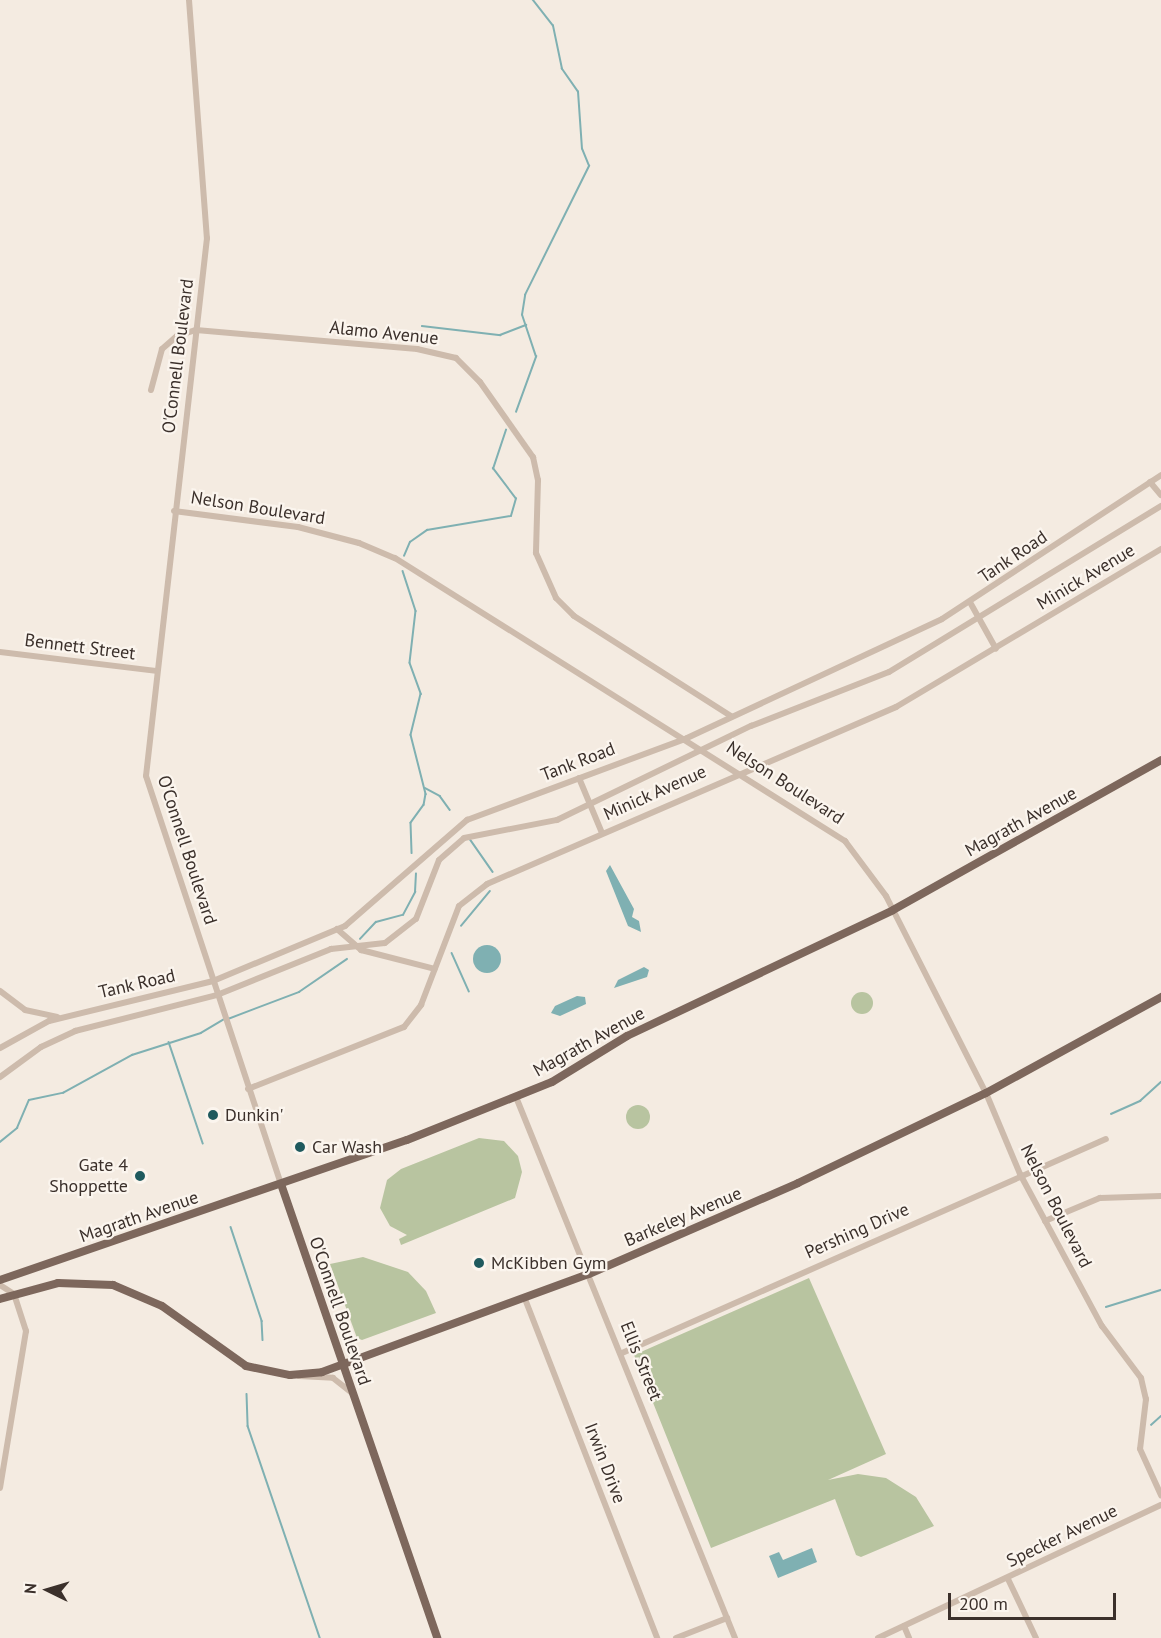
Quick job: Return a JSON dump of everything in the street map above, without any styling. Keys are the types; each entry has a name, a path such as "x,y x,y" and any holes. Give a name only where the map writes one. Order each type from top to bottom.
{"main road":[{"name":"Magrath Avenue","path":"0,1280 281,1184 516,1097 572,1072 627,1035 893,910 1161,760"},
{"name":"Barkeley Avenue","path":"0,1299 67,1282 120,1288 169,1310 237,1361 290,1375 342,1366 588,1274 798,1184 986,1094 1161,997"},
{"name":"O'Connell Boulevard","path":"281,1184 437,1638"}],"street":[{"name":"O'Connell Boulevard","path":"189,0 207,226 146,776 281,1184"},
{"name":"Alamo Avenue","path":"151,390 162,349 173,338 196,330 417,349 463,363 533,457 538,480 536,553 556,598 574,616 731,716"},
{"name":"Tank Road","path":"0,1048 60,1017 213,981 337,929 359,916 458,826 687,738 971,604 1161,475"},
{"path":"1150,482 1161,495"},
{"path":"0,1077 41,1047 75,1031 218,995 331,949 385,943 416,920 439,860 464,837 557,820 703,748 889,672 1161,506"},
{"name":"Nelson Boulevard","path":"174,511 298,527 383,553 740,771 845,841 867,865 893,910 986,1094 1020,1174 1102,1326 1142,1378 1146,1399 1140,1449 1161,1495"},
{"name":"Minick Avenue","path":"248,1089 400,1029 421,1005 453,918 470,895 740,771 896,706 996,649 1161,549"},
{"path":"971,604 996,649"},
{"name":"Bennett Street","path":"0,652 156,671"},
{"path":"579,778 602,833"},
{"path":"337,929 354,946 435,969"},
{"path":"0,992 25,1010 60,1017"},
{"name":"Ellis Street","path":"516,1097 622,1353 735,1638"},
{"name":"Pershing Drive","path":"622,1353 1020,1174 1106,1139"},
{"path":"1045,1221 1100,1198 1161,1196"},
{"path":"0,1285 14,1294 23,1313 26,1347 0,1488"},
{"name":"Irwin Drive","path":"525,1299 657,1638"},
{"path":"290,1375 333,1378 352,1393"},
{"name":"Specker Avenue","path":"878,1638 1008,1579 1161,1505"},
{"path":"1008,1579 1036,1638"},
{"path":"676,1638 727,1618"},
{"path":"904,1626 909,1638"}],"green space":[{"path":"858,992 866,992 873,999 873,1007 866,1014 858,1014 851,1007 851,999"},
{"path":"638,1105 643,1106 649,1112 649,1122 643,1128 638,1129 633,1128 627,1122 626,1117 627,1112 633,1106"},
{"path":"479,1138 504,1141 518,1156 522,1172 515,1198 401,1245 399,1239 407,1235 390,1226 380,1208 387,1180 401,1169"},
{"path":"363,1257 408,1272 426,1291 436,1313 362,1340 357,1338 330,1264"},
{"path":"809,1278 886,1454 828,1480 858,1474 886,1478 916,1497 934,1526 861,1557 856,1555 835,1499 711,1548 634,1355"}],"water":[{"path":"610,865 634,909 632,917 639,921 641,932 628,926 606,871"},
{"path":"487,945 497,949 501,959 497,969 487,973 477,969 473,959 477,949"},
{"path":"644,967 649,970 647,977 614,988 618,980"},
{"path":"577,996 585,997 586,1004 560,1016 551,1013 555,1006"},
{"path":"812,1548 817,1562 778,1578 769,1556 779,1552 783,1560"}],"waterway":[{"path":"516,412 536,357 522,315 525,295 589,166 582,149 578,92 562,69 553,26 533,0"},
{"path":"422,326 500,335 526,325"},
{"path":"404,556 410,542 427,530 511,516 516,499 493,469 506,430"},
{"path":"403,571 416,611 410,663 421,694 411,735 426,794 424,805 411,823 412,853"},
{"path":"425,788 440,796 450,810"},
{"path":"470,839 493,872"},
{"path":"360,939 376,922 403,915 415,892 416,874"},
{"path":"461,926 490,891"},
{"path":"452,953 469,991"},
{"path":"228,1019 299,992 347,959"},
{"path":"0,1142 17,1128 29,1100 63,1093 132,1055 201,1033 223,1020"},
{"path":"169,1042 203,1143"},
{"path":"1111,1114 1140,1101 1161,1082"},
{"path":"231,1227 262,1321 263,1340"},
{"path":"1106,1307 1161,1290"},
{"path":"247,1394 248,1426 320,1638"},
{"path":"1151,1425 1161,1416"}],"place":[{"name":"Dunkin'","path":"213,1115"},
{"name":"Car Wash","path":"300,1147"},
{"name":"Gate 4 Shoppette","path":"140,1176"},
{"name":"McKibben Gym","path":"479,1263"}]}
